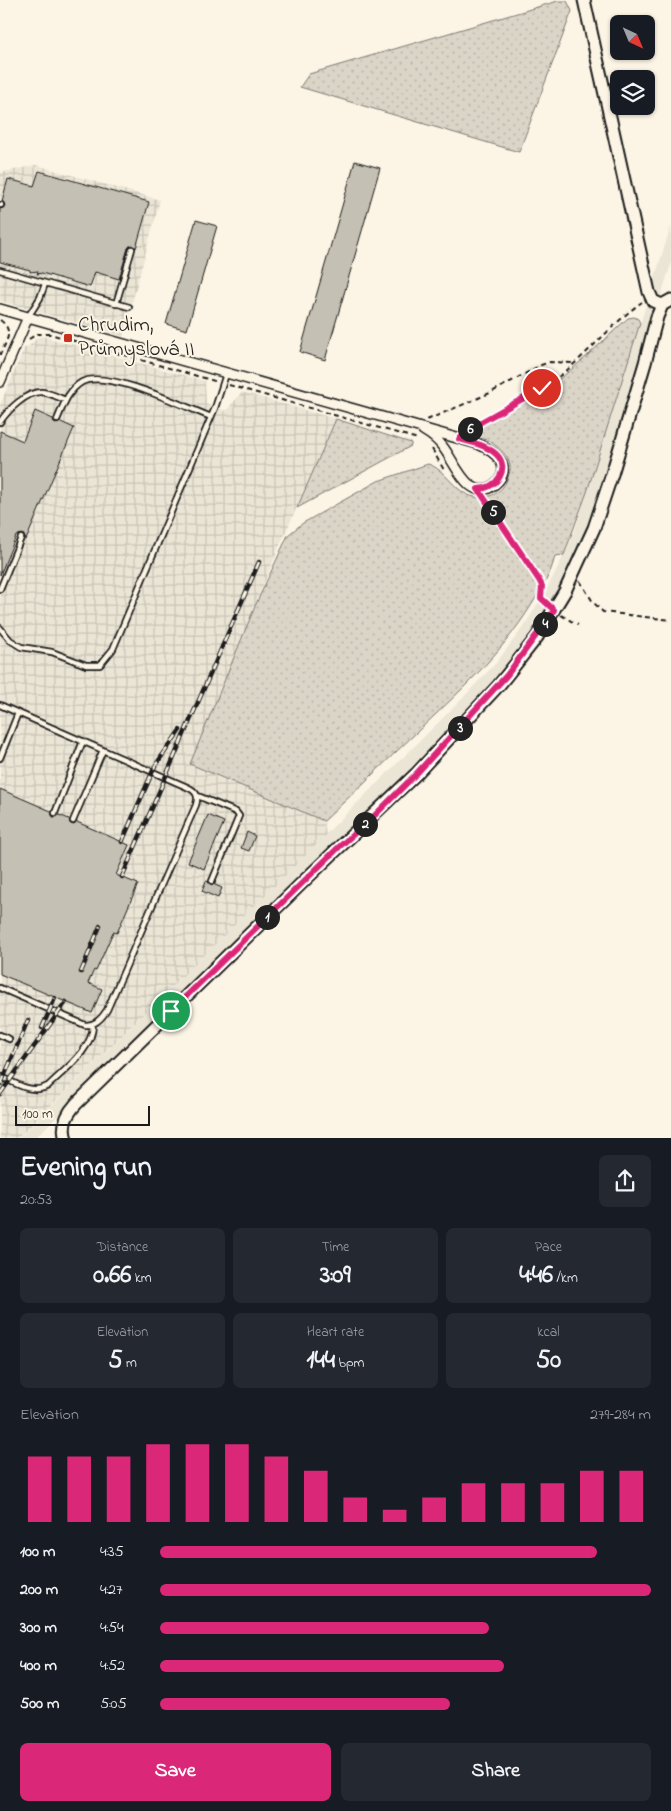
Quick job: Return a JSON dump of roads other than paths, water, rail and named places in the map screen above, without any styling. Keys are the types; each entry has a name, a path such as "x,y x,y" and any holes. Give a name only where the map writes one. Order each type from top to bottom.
{"street":[{"path":"66,1138 64,1123 76,1104 318,867 374,816 416,774 507,675 557,612 605,499 646,363 657,317 666,303 653,301 650,296 584,0"},
{"path":"0,309 459,439 486,448 493,452 501,461 502,471 498,480 490,487 478,489 464,480 443,447 434,438 420,429"},
{"path":"0,382 28,317"}],"lane":[{"path":"116,304 132,249"},
{"path":"0,270 128,307"},
{"path":"28,317 40,298 45,284"},
{"path":"0,628 10,640 21,647 52,652 86,666 100,665 105,661 113,649 211,417 226,374"},
{"path":"57,420 65,400 75,387 94,378 144,390 211,417"},
{"path":"0,422 8,411 27,396 36,392 46,392 65,400"},
{"path":"0,589 21,538"},
{"path":"0,705 187,787 195,791 198,796 236,812 239,816 212,881"},
{"path":"0,758 18,713"},
{"path":"54,813 83,741"},
{"path":"73,821 103,750"},
{"path":"0,988 85,1025 93,1024 101,1018 107,1010 198,796"},
{"path":"0,1076 32,1090 43,1089 85,1048 92,1037 93,1024"},
{"path":"0,1035 9,1038"}],"railway":[{"path":"122,877 259,562"},
{"path":"122,842 155,766 180,730"},
{"path":"81,972 100,926"},
{"path":"42,1028 55,998"},
{"path":"0,1094 66,1002"},
{"path":"1,1084 28,1020"}],"place":[{"name":"Chrudim, Průmyslová II","path":"68,338"}]}
